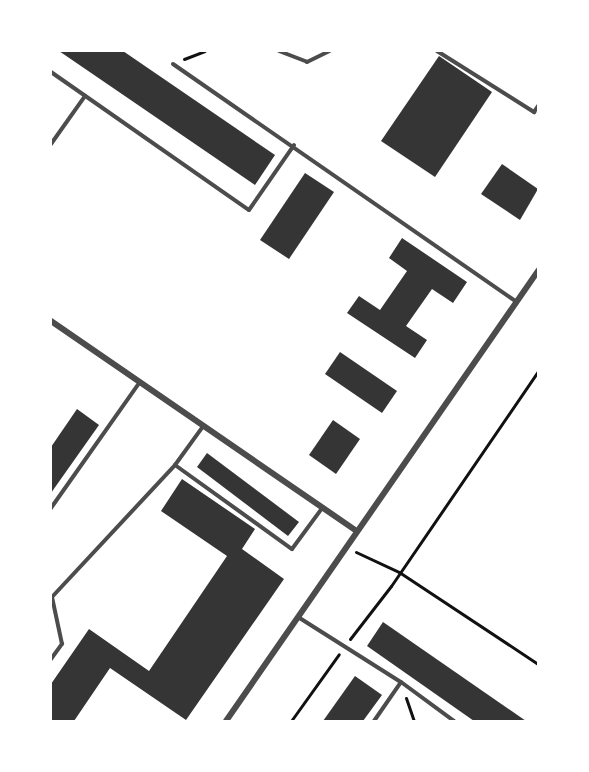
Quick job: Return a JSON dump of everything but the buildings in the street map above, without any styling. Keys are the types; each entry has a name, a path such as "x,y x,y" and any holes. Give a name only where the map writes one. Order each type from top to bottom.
{"street":[{"path":"226,721 538,270"},
{"path":"51,321 357,531"}],"lane":[{"path":"279,51 307,62 330,51"},
{"path":"437,51 534,112 538,106"},
{"path":"173,64 294,145 517,302"},
{"path":"51,72 249,210 294,145"},
{"path":"51,144 85,96"},
{"path":"51,508 140,382"},
{"path":"51,659 62,644 51,597 175,465 204,425"},
{"path":"175,465 292,549 323,507"},
{"path":"298,617 346,645 454,721"},
{"path":"374,721 400,682"}],"path":[{"path":"173,64 205,51"},
{"path":"291,721 399,572 538,371"},
{"path":"346,547 399,572 538,664"},
{"path":"400,682 414,721"}]}
